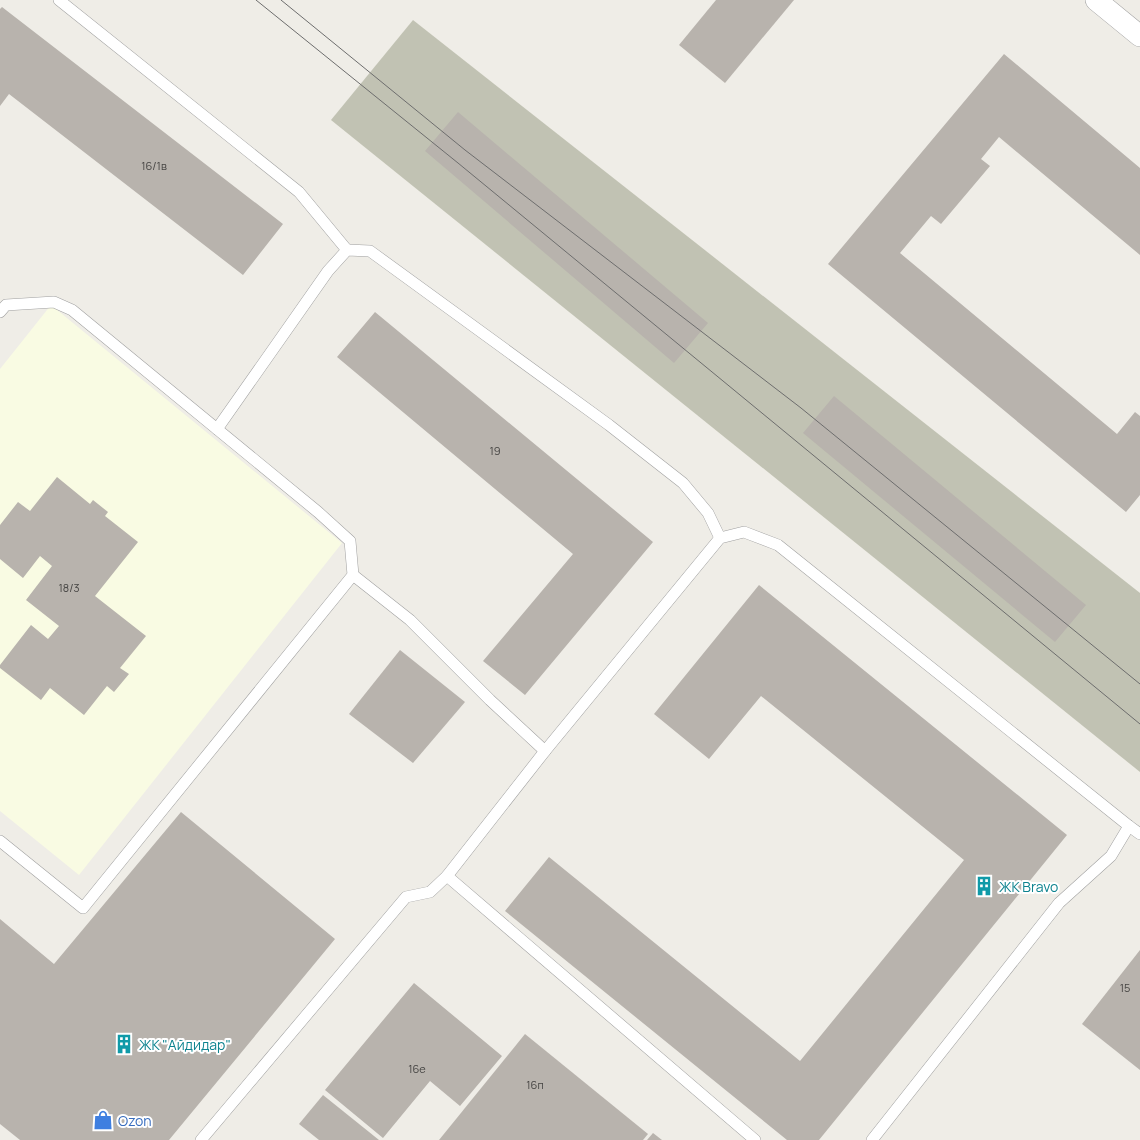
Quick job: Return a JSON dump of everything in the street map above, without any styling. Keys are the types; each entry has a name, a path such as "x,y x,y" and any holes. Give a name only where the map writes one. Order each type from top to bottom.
{"street":[{"path":"1096,0 1140,36"}],"lane":[{"path":"59,0 299,192 347,250 370,251 676,477 708,513 720,538"},
{"path":"216,429 328,271 347,250"},
{"path":"0,841 83,908 353,575 350,541 318,512 72,310 54,302 2,305"},
{"path":"201,1140 406,896 430,892 447,876 545,750 720,538 744,532 778,545 1140,834"},
{"path":"353,575 410,620 490,700 545,750"},
{"path":"872,1140 1059,903 1111,856 1128,826"},
{"path":"447,876 755,1140"}],"shaded area":[{"path":"413,20 1140,593 1140,772 331,120"},
{"path":"51,305 342,543 79,875 0,811 0,369"}],"building":[{"path":"716,0 794,0 725,83 679,45"},
{"path":"2,7 283,224 243,275 9,94 0,106 0,9"},
{"path":"1004,54 1140,168 1140,255 999,137 981,159 990,166 941,224 931,216 900,253 1117,434 1135,412 1140,416 1140,495 1126,512 828,264"},
{"path":"458,112 708,323 674,363 425,151"},
{"path":"375,312 653,542 525,695 483,661 573,554 337,357"},
{"path":"834,396 1086,605 1055,642 803,433"},
{"path":"57,477 90,504 93,500 108,512 105,516 138,542 95,596 146,636 120,668 129,674 114,692 107,686 84,715 50,688 41,700 0,668 0,665 31,625 48,639 59,626 26,600 52,566 40,556 23,578 0,559 0,525 18,502 30,511"},
{"name":"ЖК Bravo","path":"759,585 1067,835 819,1140 787,1140 505,911 549,857 800,1061 964,860 761,696 709,759 654,714"},
{"path":"400,650 465,702 413,763 349,714"},
{"name":"ЖК \"Айдидар\"","path":"181,812 335,939 169,1140 20,1140 0,1124 0,919 54,964"},
{"path":"1140,950 1140,1070 1082,1024"},
{"path":"414,983 502,1056 460,1106 430,1081 383,1138 325,1090"},
{"path":"525,1034 648,1134 643,1140 439,1140"},
{"path":"323,1095 379,1140 319,1140 299,1124"},
{"path":"653,1133 662,1140 647,1140"}],"tram line":[{"path":"256,0 458,163 1140,724"},
{"path":"281,0 465,150 801,408 1140,684"}],"place":[{"name":"ЖК Bravo","path":"984,886"},
{"name":"ЖК \"Айдидар\"","path":"124,1044"},
{"name":"Ozon","path":"103,1120"}]}
